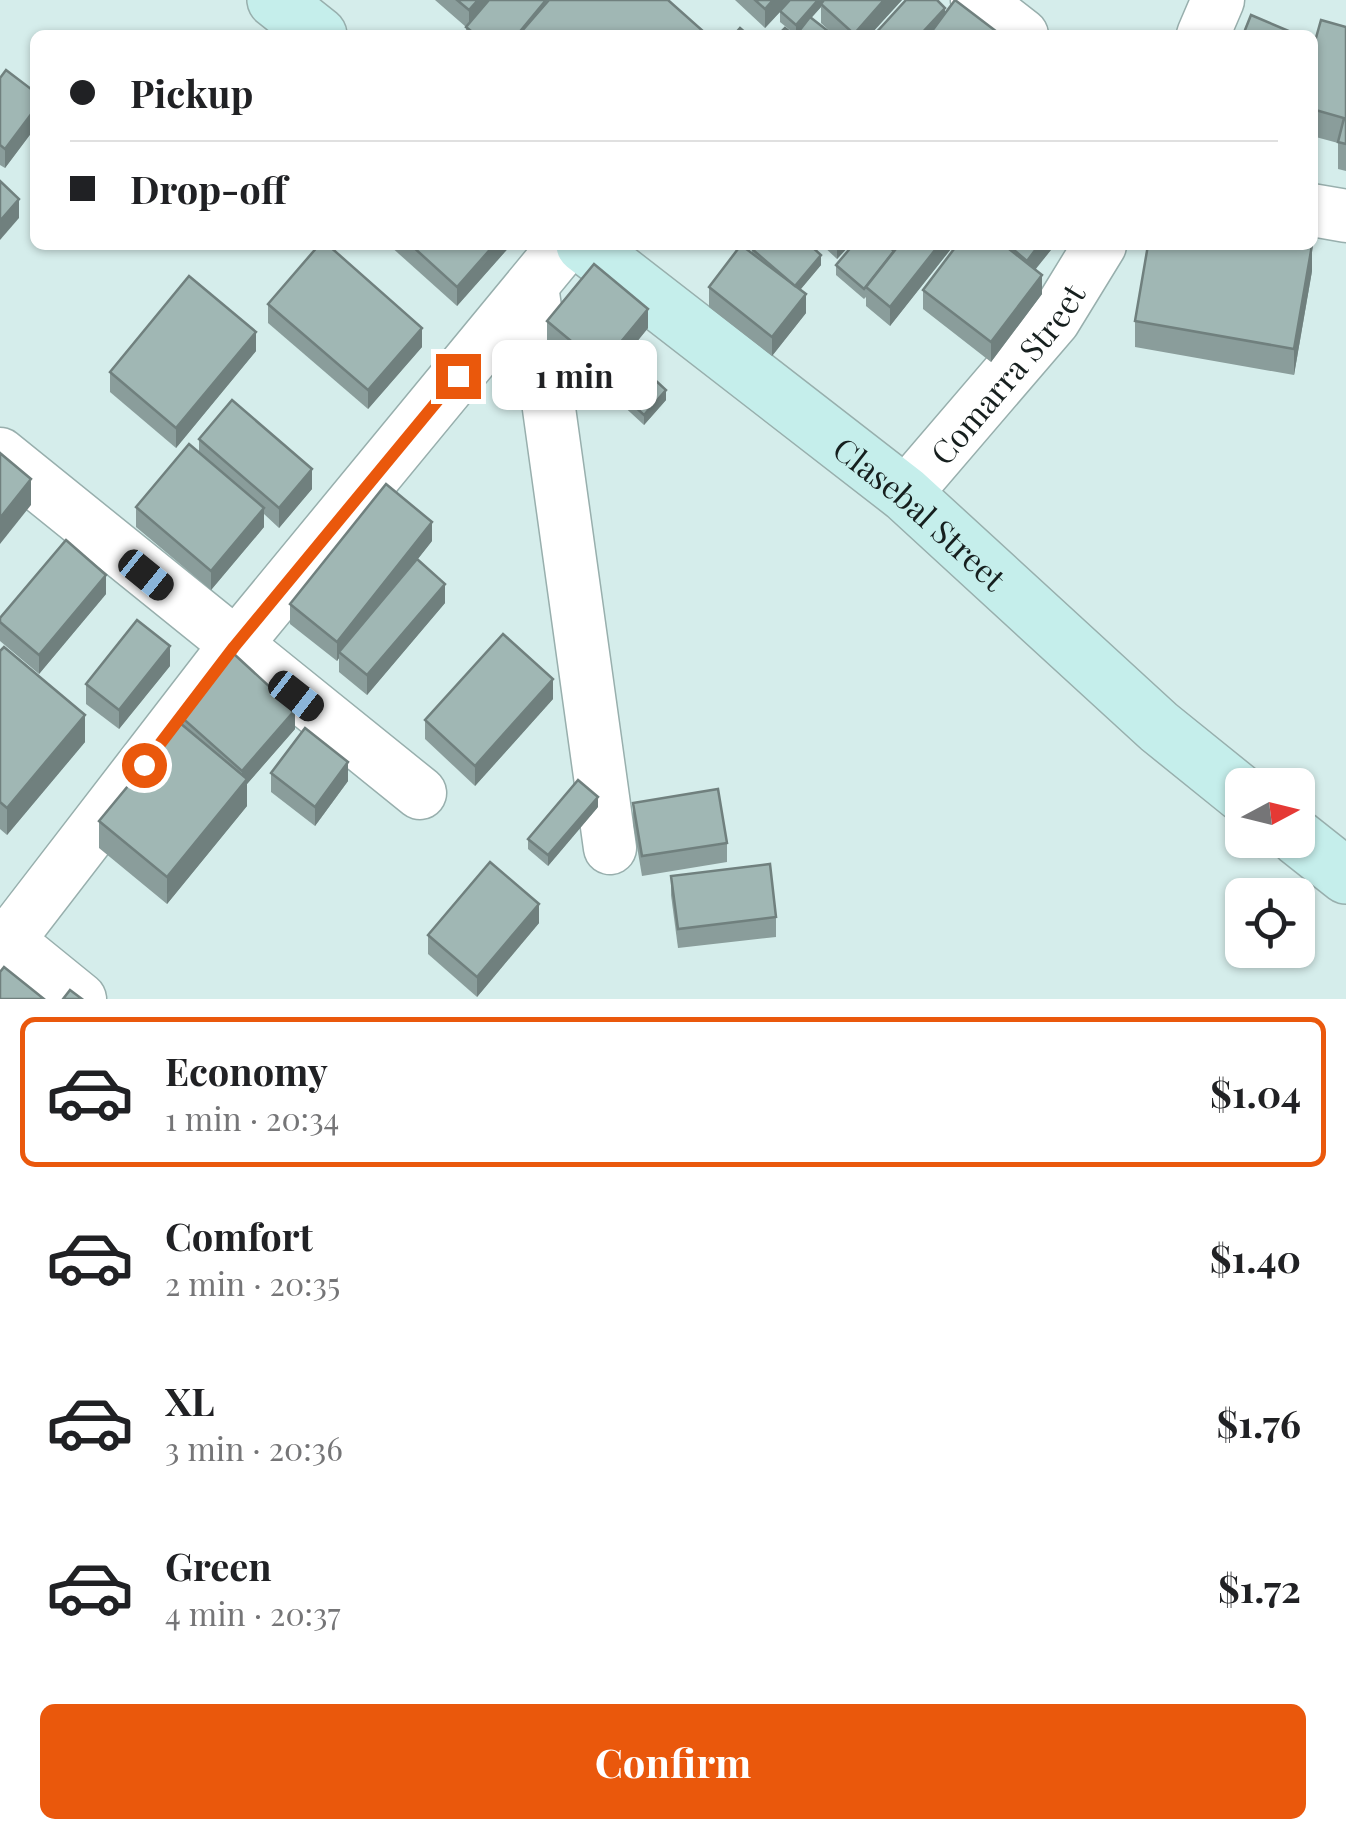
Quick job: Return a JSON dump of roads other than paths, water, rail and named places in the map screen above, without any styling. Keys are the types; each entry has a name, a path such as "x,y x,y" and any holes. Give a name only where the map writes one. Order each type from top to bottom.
{"street":[{"path":"275,0 313,30"},
{"path":"977,0 1016,30"},
{"path":"1206,30 1218,0"},
{"path":"1318,211 1346,216"},
{"path":"80,999 3,942 234,647 561,250"},
{"name":"Clasebal Street","path":"590,250 905,494 1158,726 1225,780"},
{"name":"Comarra Street","path":"905,494 1054,320 1097,250"},
{"path":"532,286 610,848"},
{"path":"0,454 234,647 420,793"},
{"path":"1315,851 1346,876"}]}
